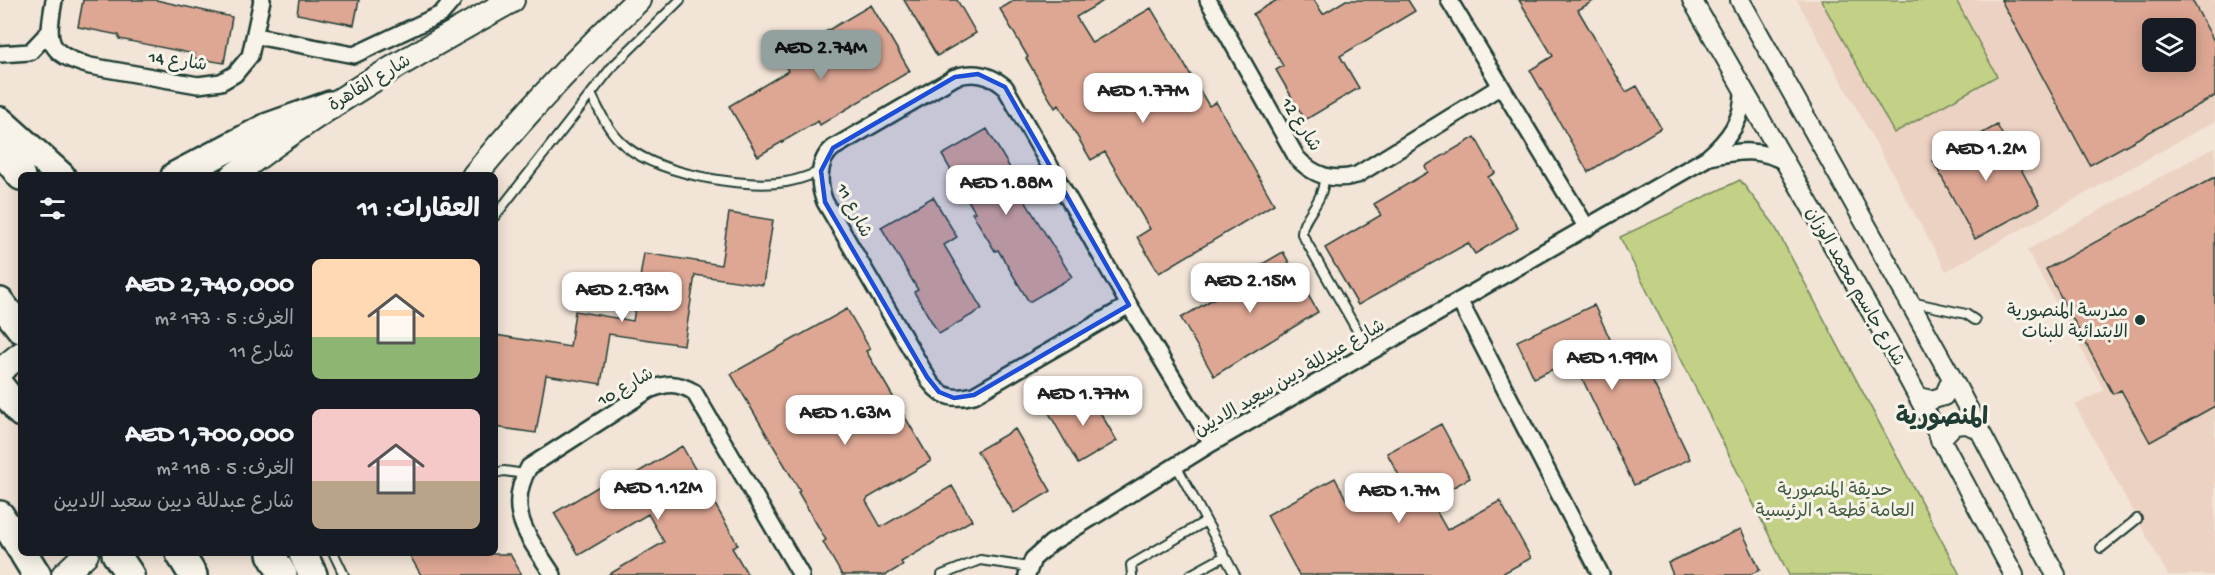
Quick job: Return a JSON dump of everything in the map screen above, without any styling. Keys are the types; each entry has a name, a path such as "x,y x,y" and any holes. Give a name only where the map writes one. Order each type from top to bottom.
{"highway":[{"path":"182,172 268,126 330,105"},
{"path":"0,121 57,172"},
{"path":"0,150 18,172"},
{"path":"0,302 18,325"},
{"path":"0,386 18,409"},
{"path":"0,515 18,544"},
{"path":"25,556 37,575"},
{"path":"117,556 130,575"},
{"path":"181,556 194,575"},
{"path":"272,556 283,575"},
{"path":"304,556 313,575"}],"main road":[{"name":"شارع القاهرة","path":"238,172 330,105 512,0"},
{"path":"477,172 531,106 590,43 638,0"},
{"path":"0,371 18,356"}],"street":[{"path":"0,54 13,55 30,52 48,33 54,0"},
{"name":"شارع 14","path":"48,33 57,49 81,63 207,85 229,79 250,56 262,0"},
{"path":"256,36 354,55 441,14 453,0"},
{"name":"شارع 12","path":"1208,0 1297,158 1305,166 1324,177 1346,178 1357,175 1501,86"},
{"path":"1449,0 1587,228"},
{"name":"شارع جاسم محمد الوزان","path":"1692,0 1919,398 2014,575"},
{"name":"شارع جاسم محمد الوزان","path":"1740,0 1952,378 2056,575"},
{"name":"شارع 11","path":"1129,305 974,395 954,398 946,396 930,382 825,202 821,188 821,171 824,160 833,148 955,77 973,74 992,77 1005,87 1129,305 1212,443"},
{"name":"شارع عبدللة ديين سعيد الاديين","path":"1028,571 1039,552 1051,543 1212,443 1707,158 1723,144 1739,120 1743,89"},
{"name":"شارع عبدللة ديين سعيد الاديين","path":"1707,158 1750,151 1767,153 1787,164"},
{"path":"1460,302 1601,575"},
{"path":"1919,398 1931,400 1944,396 1952,378"},
{"name":"شارع 10","path":"525,474 529,467 649,390 664,384 679,384 694,392 801,575"},
{"path":"1940,440 1954,425 1967,424 1979,430"},
{"path":"525,474 519,484 517,507 522,526 553,575"}],"lane":[{"path":"498,212 635,42 680,0"},
{"path":"591,94 620,141 634,153 656,163 699,175 754,183 784,183 821,171"},
{"path":"1324,177 1320,200 1303,224 1302,234 1370,353"},
{"path":"1910,302 1966,314 1975,320"},
{"path":"1176,465 1235,575"},
{"path":"498,472 525,474"},
{"path":"2100,548 2137,519"},
{"path":"1132,575 1130,568 1134,564 1206,521"},
{"path":"335,556 344,575"},
{"path":"1190,575 1225,556"},
{"path":"942,575 980,560 1028,571"}],"highlighted area":[{"path":"978,74 1005,87 1129,305 974,395 954,398 939,392 927,377 825,202 821,171 833,148 955,77"}],"shaded area":[{"path":"1797,0 2215,0 2215,121 1946,271"},
{"name":"مدرسة المنصورية الابتدائية للبنات","path":"2215,147 2215,575 2168,575 2075,405 2104,390 2027,250"}],"green space":[{"path":"1821,0 1956,0 1997,76 1894,133"},
{"name":"حديقة المنصورية العامة قطعة 1 الرئيسية","path":"1740,180 1773,223 1960,575 1789,575 1620,237"}],"building":[{"path":"83,0 156,0 232,17 224,63 194,58 195,54 119,39 119,35 78,27"},
{"path":"299,0 359,0 354,25 297,14"},
{"path":"904,0 957,0 976,33 937,56"},
{"path":"1015,0 1105,0 1076,17 1092,43 1151,8 1209,106 1216,102 1274,204 1159,273 1137,237 1150,229 1105,152 1091,160 1059,105 1055,108 1000,9"},
{"path":"1277,0 1314,0 1323,14 1346,0 1408,0 1415,11 1340,56 1359,88 1305,120 1276,70 1283,66 1253,14"},
{"path":"1519,0 1595,0 1578,10 1626,92 1637,86 1661,128 1588,172 1530,70 1553,56"},
{"path":"2001,0 2192,0 2215,43 2215,96 2090,165"},
{"path":"871,5 910,71 820,125 818,121 758,156 729,106 788,71 781,58"},
{"path":"1997,125 2040,204 1975,239 1933,161"},
{"path":"987,129 1010,168 1006,170 1072,277 1029,302 998,250 995,251 972,213 975,212 942,155"},
{"path":"1475,137 1495,173 1488,177 1518,228 1475,254 1468,243 1358,305 1325,248 1381,215 1374,204 1428,172 1425,166"},
{"path":"2215,177 2215,406 2150,442 2121,390 2113,394 2046,269"},
{"path":"933,197 957,237 944,245 982,309 939,334 914,292 918,290 881,227"},
{"path":"729,213 773,220 763,285 695,275 684,345 609,334 601,384 546,375 536,433 498,427 498,335 570,347 575,311 633,321 644,253 721,265"},
{"path":"1283,252 1318,312 1214,376 1181,318 1238,284 1235,280"},
{"path":"1594,305 1619,358 1637,349 1690,459 1634,485 1573,360 1534,378 1517,341"},
{"path":"847,309 870,349 866,351 931,461 868,498 866,501 881,527 952,486 972,520 901,562 903,565 886,575 842,575 823,542 826,540 798,492 800,491 731,374"},
{"path":"1087,390 1117,441 1078,464 1049,413"},
{"path":"1441,424 1470,478 1430,500 1447,530 1500,501 1531,558 1500,575 1299,575 1267,515 1335,478 1346,499 1371,485 1375,493 1401,479 1387,453"},
{"path":"1015,429 1051,491 1014,513 977,451"},
{"path":"682,446 738,545 732,548 748,575 608,575 664,542 648,514 579,555 554,513 611,479 615,486"},
{"path":"1741,529 1760,570 1749,575 1673,575 1668,563"},
{"path":"510,554 522,575 421,575 410,556"}],"place":[{"name":"مدرسة المنصورية الابتدائية للبنات","path":"2140,320"}],"district":[{"name":"المنصورية","path":"1942,416"}]}
